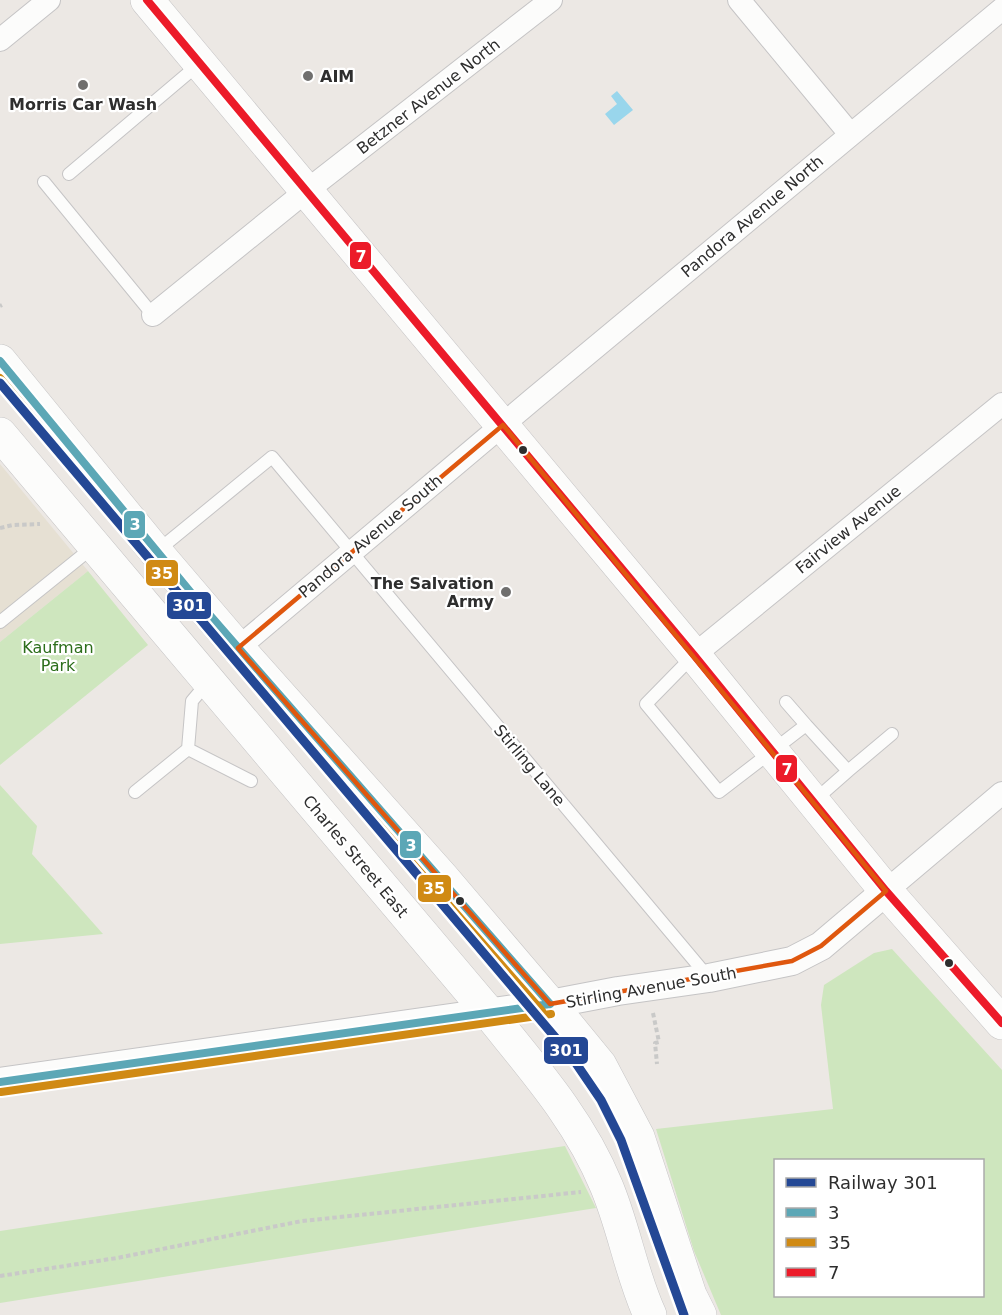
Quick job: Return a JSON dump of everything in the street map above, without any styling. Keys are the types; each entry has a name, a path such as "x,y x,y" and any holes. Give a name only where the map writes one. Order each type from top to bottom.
{"main road":[{"path":"147,0 305,192 503,424 885,891 999,1014"},
{"path":"0,361 156,552 238,648 442,877 600,1065 638,1137 690,1295 700,1315"},
{"name":"Charles Street East","path":"0,434 488,1012 568,1115 585,1140 607,1186 646,1313"}],"street":[{"path":"0,40 49,0"},
{"name":"Betzner Avenue North","path":"153,315 305,192 551,0"},
{"path":"739,0 849,134"},
{"name":"Pandora Avenue North","path":"503,424 1002,9"},
{"name":"Fairview Avenue","path":"694,655 1002,404"},
{"name":"Pandora Avenue South","path":"238,648 503,424"},
{"path":"885,891 1002,793"},
{"name":"Stirling Avenue South","path":"0,1082 550,1004 618,991 709,978 792,961 821,946 885,891"}],"lane":[{"path":"69,174 200,64"},
{"path":"44,182 153,315"},
{"name":"Stirling Lane","path":"156,552 272,457 709,978"},
{"path":"0,622 94,546"},
{"path":"694,655 646,704 719,792 806,725"},
{"path":"135,792 188,749 192,701 208,681"},
{"path":"786,702 849,771"},
{"path":"813,802 892,734"},
{"path":"188,749 251,781"}],"path":[{"path":"0,528 13,525 49,525"},
{"path":"653,1013 659,1042 655,1043 657,1064"},
{"path":"0,1276 117,1258 302,1221 575,1193 607,1186"}],"highlighted area":[{"path":"503,425 886,891 821,946 792,961 550,1004 238,648"}],"shaded area":[{"path":"0,464 88,571 0,642"}],"green space":[{"name":"Kaufman Park","path":"88,571 148,645 0,765 0,642"},
{"path":"0,785 37,826 32,854 103,934 0,944"},
{"path":"892,949 1002,1070 1002,1315 721,1315 694,1251 656,1129 833,1109 821,1005 824,985 874,953"},
{"path":"565,1146 596,1208 0,1303 0,1231"}],"water":[{"path":"617,91 633,110 614,125 605,114 617,104 611,96"}],"rail line":[{"name":"301","path":"0,383 571,1056 601,1100 621,1140 684,1315"}],"transit line":[{"name":"7","path":"147,0 694,655 886,891 1002,1023"},
{"name":"3","path":"0,361 207,612 550,1004"},
{"name":"35","path":"0,378 229,654 542,1011"},
{"name":"3","path":"0,1082 550,1004"},
{"name":"35","path":"1,1092 551,1014"}],"place":[{"name":"AIM","path":"308,76"},
{"name":"Morris Car Wash","path":"83,85"},
{"name":"The Salvation Army","path":"506,592"}]}
